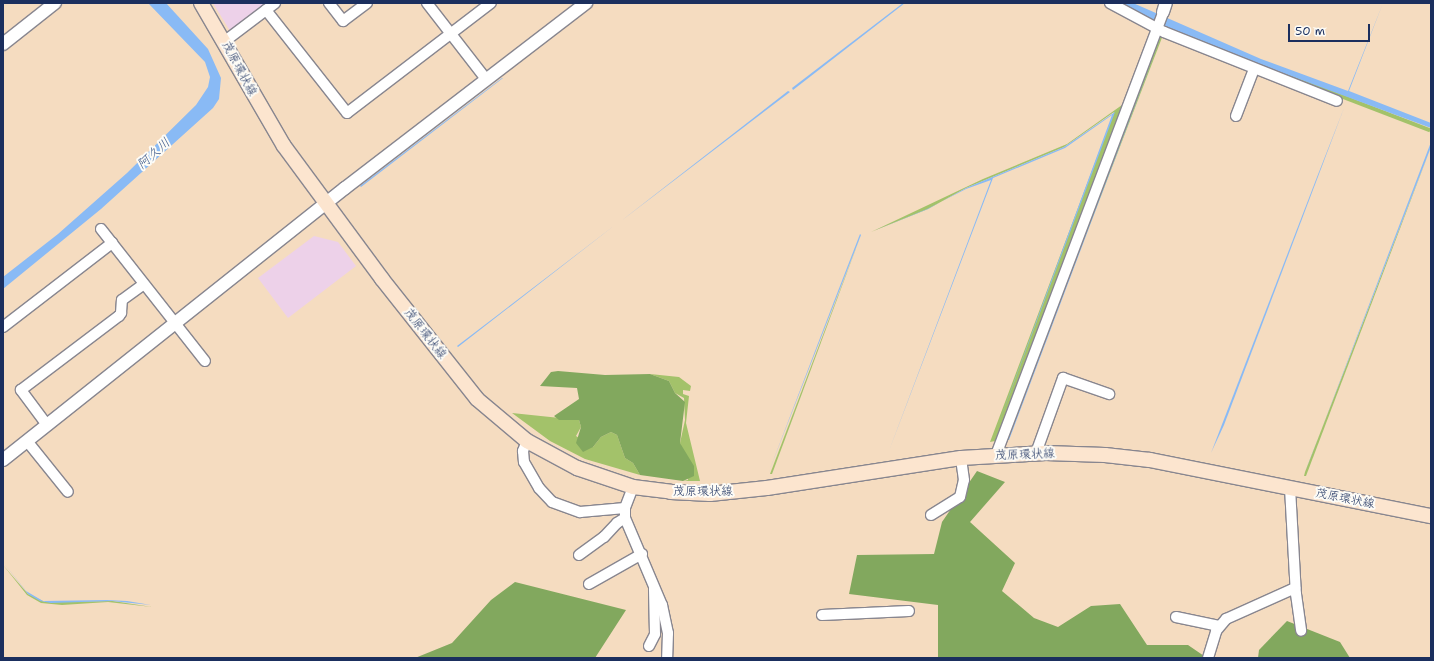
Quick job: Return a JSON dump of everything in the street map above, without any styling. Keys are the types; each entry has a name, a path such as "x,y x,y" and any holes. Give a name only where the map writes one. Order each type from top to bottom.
{"main road":[{"name":"茂原環状線","path":"201,3 225,41 270,125 382,279 477,399 527,441 578,468 633,487 690,494 730,493 961,458 1036,453 1150,460 1431,516"}],"street":[{"path":"3,44 55,3"},
{"path":"225,41 275,3"},
{"path":"329,3 343,21 367,3"},
{"path":"427,3 486,79"},
{"path":"266,10 347,113 491,3"},
{"path":"3,460 327,203 586,3"},
{"path":"1110,3 1157,28 1254,69 1337,101"},
{"path":"996,455 1164,7"},
{"path":"1236,116 1254,69"},
{"path":"101,229 205,361"},
{"path":"3,327 112,243"},
{"path":"47,425 21,390 119,316 121,313 122,300 144,284"},
{"path":"1036,453 1064,378 1109,394"},
{"path":"27,441 68,492"},
{"path":"527,441 524,462 539,488 552,502 580,512 625,513"},
{"path":"931,514 960,498 964,480 961,458"},
{"path":"578,555 604,537 617,523 625,513 633,487"},
{"path":"1290,488 1295,588 1301,631"},
{"path":"625,513 653,579 668,633 667,658"},
{"path":"589,584 642,554"},
{"path":"649,646 655,634 653,579"},
{"path":"1208,658 1219,626 1226,619 1295,588"},
{"path":"822,615 909,612"},
{"path":"1176,617 1219,626"}],"shaded area":[{"path":"213,3 266,3 230,31"},
{"path":"314,236 338,242 356,266 288,318 258,278"}],"green space":[{"path":"1163,35 1007,440 1006,440 1159,37"},
{"path":"1260,63 1431,129 1429,132 1259,67"},
{"path":"1122,105 995,441 990,442 1114,112 1064,147 966,188 928,209 871,232 983,179 1067,144"},
{"path":"1431,147 1306,476 1304,476 1305,472"},
{"path":"861,235 772,474 770,474"},
{"path":"558,371 605,375 650,374 669,381 675,393 685,402 680,443 694,466 694,476 683,481 640,475 633,463 625,458 617,435 611,432 601,437 593,447 583,452 576,443 581,427 579,420 559,420 554,416 579,399 577,388 540,386 551,372"},
{"path":"650,374 679,377 691,386 690,391 683,390 683,394 689,396 686,423 700,481 683,481 688,480 680,443 685,420 684,398 675,393 669,381"},
{"path":"512,413 579,420 581,427 576,436 593,447 601,437 611,432 617,435 625,458 633,463 640,475 585,459 550,441"},
{"path":"977,471 1005,482 970,522 1015,563 1002,591 1034,618 1058,627 1091,606 1120,604 1147,645 1188,645 1207,658 938,658 938,605 849,594 857,555 934,554 942,522"},
{"path":"3,565 28,594 45,602 113,601 152,607 108,602 62,605 41,603 27,595"},
{"path":"515,582 626,610 595,658 415,658 452,643 491,600"},
{"path":"1287,621 1340,642 1350,658 1258,658 1259,650"}],"water":[{"name":"阿久川","path":"148,3 166,3 208,49 221,78 219,99 213,108 101,209 3,289 3,277 58,234 127,173 196,105 208,87 210,77 205,62"},
{"path":"903,3 905,3 793,90 792,88"},
{"path":"1118,3 1133,3 1261,59 1348,91 1383,3 1349,91 1431,123 1431,128 1253,62 1153,21"},
{"path":"1161,37 1009,440 1007,440"},
{"path":"502,78 361,187 360,186"},
{"path":"788,91 790,92 621,221"},
{"path":"1344,108 1224,425 1211,453 1317,177"},
{"path":"1115,112 994,436 1112,115 1065,148 993,178 887,456 991,180 966,189 941,202 966,188 1064,147"},
{"path":"1431,142 1431,147 1321,430"},
{"path":"941,202 928,209 871,232 927,209"},
{"path":"615,225 458,347 457,346 499,314"},
{"path":"860,234 861,235 768,474 833,304"},
{"path":"3,562 26,591 43,601 107,600 127,601 151,605 112,601 51,603 40,601 28,594"}]}
